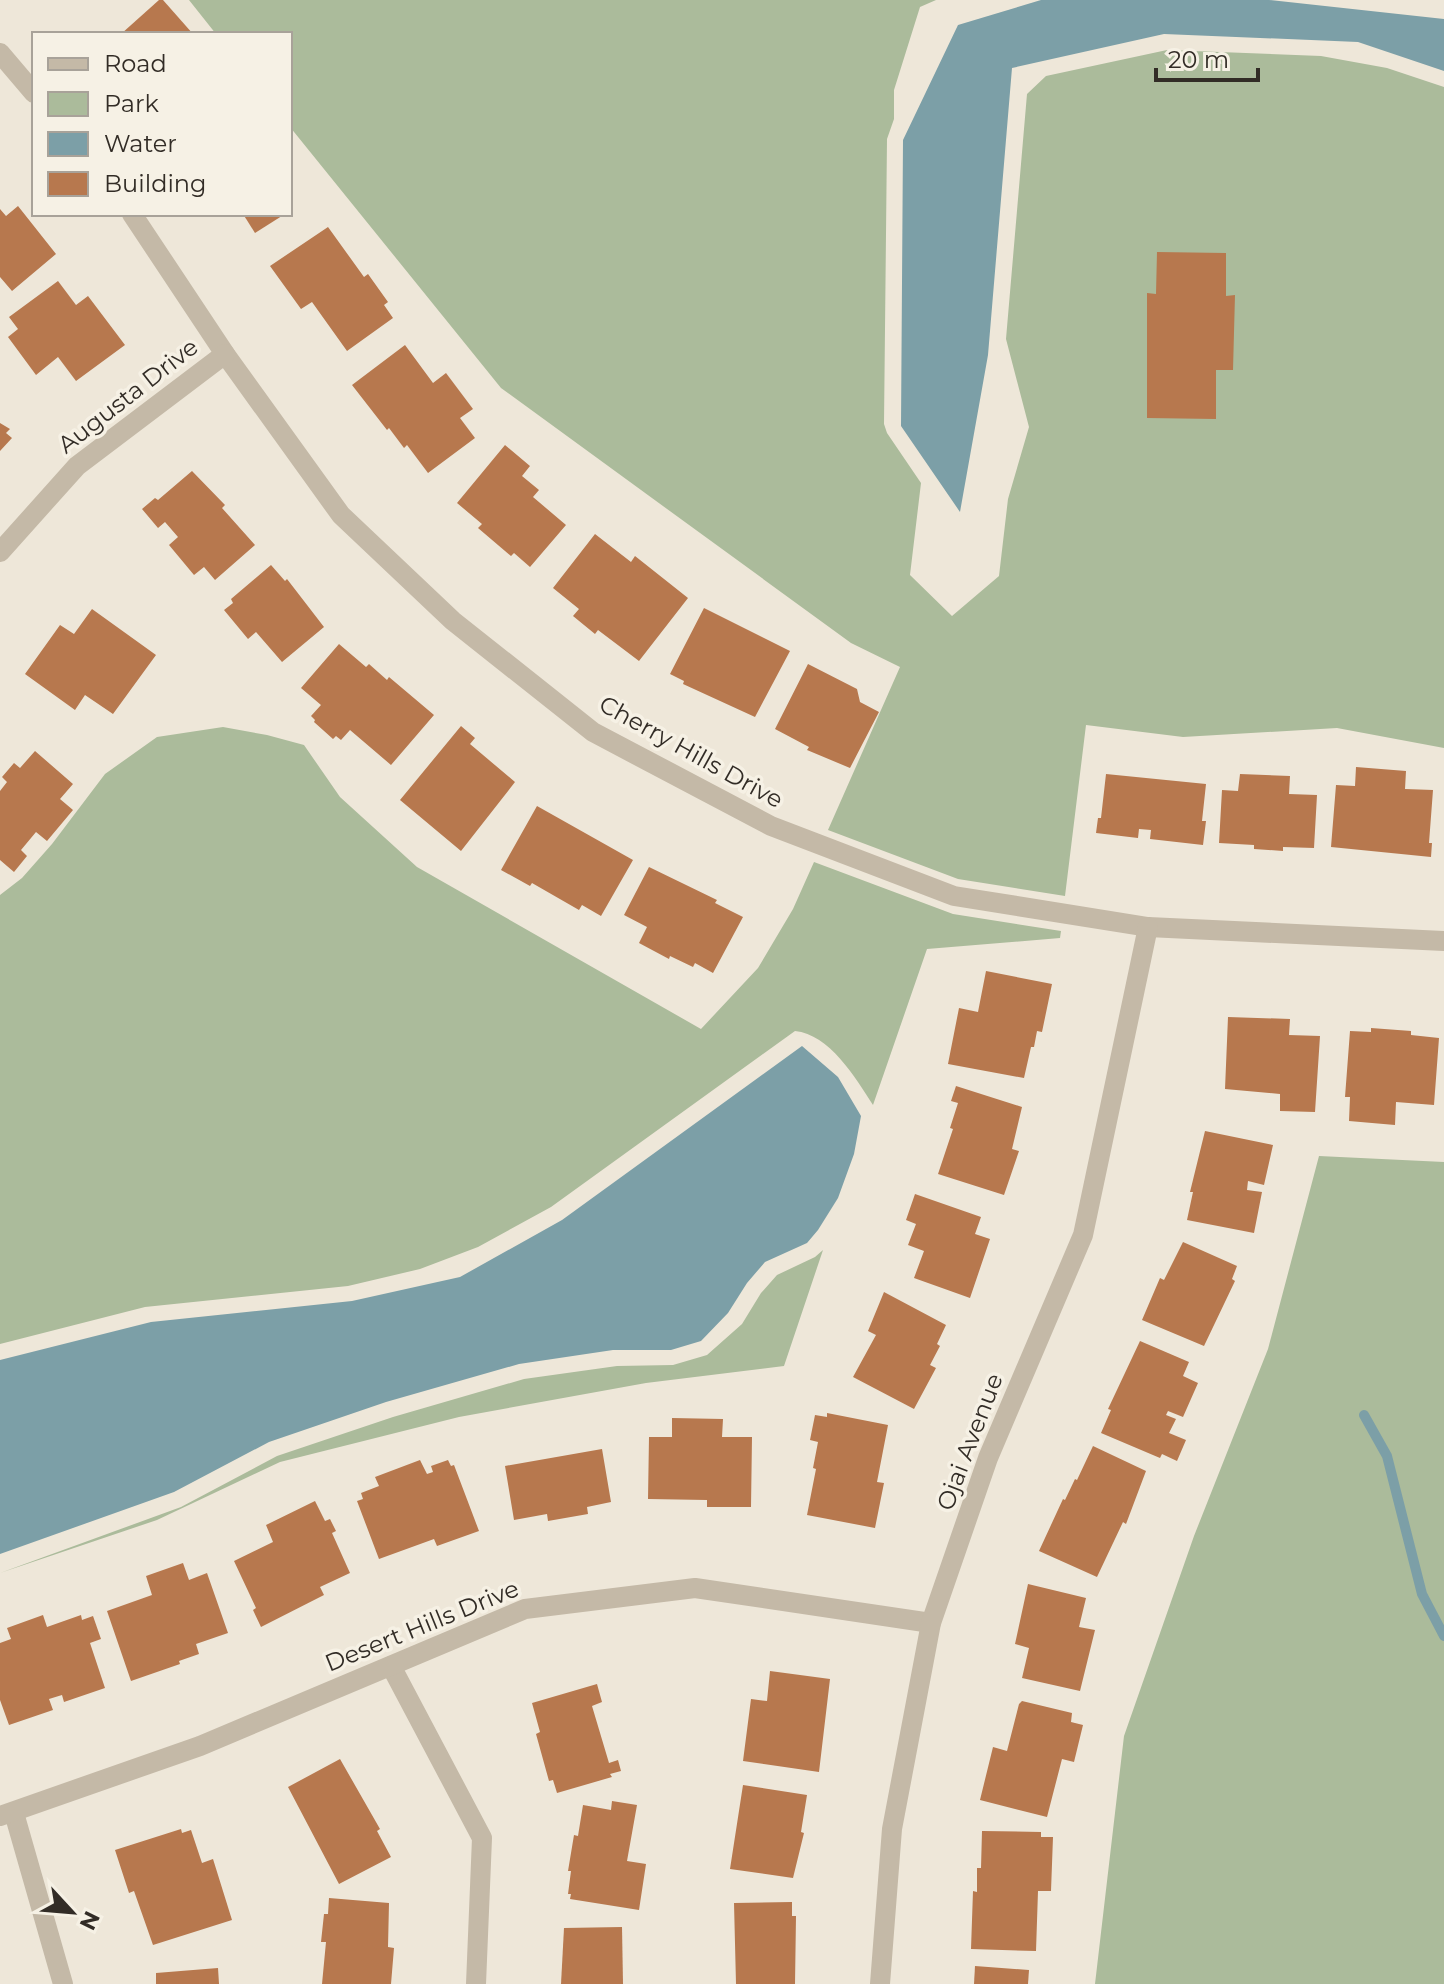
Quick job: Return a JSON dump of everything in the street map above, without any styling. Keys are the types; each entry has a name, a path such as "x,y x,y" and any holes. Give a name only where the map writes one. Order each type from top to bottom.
{"street":[{"path":"0,53 32,91"},
{"name":"Cherry Hills Drive","path":"133,216 225,354 341,515 453,621 593,732 771,826 954,896 1148,927 1444,941"},
{"name":"Augusta Drive","path":"0,552 77,466 225,354"},
{"name":"Ojai Avenue","path":"880,1984 892,1829 931,1623 988,1458 1083,1235 1148,927"},
{"name":"Desert Hills Drive","path":"7,1815 200,1746 525,1609 695,1588 931,1623"},
{"path":"391,1666 482,1838 476,1984"},
{"path":"7,1815 63,1984"}],"green space":[{"path":"189,0 936,0 920,7 894,90 894,119 887,139 884,424 921,483 910,575 952,616 999,576 1008,499 1029,427 1006,339 1027,94 1046,76 1167,50 1321,56 1387,68 1444,87 1444,748 1337,728 1183,737 1086,725 1065,896 958,879 828,830 900,667 851,643 501,388 292,129 292,32 214,32"},
{"path":"223,727 304,745 340,797 417,867 701,1029 758,968 793,909 814,862 953,914 1061,931 1060,938 927,949 873,1105 850,1071 830,1049 819,1040 795,1031 551,1207 478,1247 420,1269 348,1286 145,1307 0,1344 0,895 22,878 52,844 105,774 157,737"},
{"path":"1319,1156 1444,1162 1444,1984 1095,1984 1124,1736 1194,1536 1268,1349"},
{"path":"823,1250 784,1366 646,1383 459,1417 280,1462 157,1520 0,1573 181,1507 277,1456 393,1417 524,1379 617,1366 673,1365 707,1355 742,1324 761,1293 777,1275"}],"water":[{"path":"1041,0 1269,0 1444,19 1444,71 1358,42 1164,34 1012,68 988,355 960,512 901,426 903,140 958,25"},
{"path":"802,1046 838,1077 861,1116 854,1154 838,1198 818,1230 807,1243 765,1262 728,1313 701,1341 671,1350 613,1350 519,1364 386,1402 269,1442 174,1492 0,1554 0,1360 151,1322 352,1301 460,1277 562,1220"}],"building":[{"path":"159,0 163,0 191,32 123,32"},
{"path":"18,206 56,254 12,291 0,277 0,209 6,216"},
{"path":"244,216 282,216 255,233"},
{"path":"328,227 364,277 368,274 388,302 384,305 393,318 347,351 312,302 301,309 270,266"},
{"path":"1157,252 1226,253 1226,296 1235,295 1233,370 1216,370 1216,419 1147,418 1147,293 1156,294"},
{"path":"58,281 76,305 88,296 125,345 76,381 58,357 36,375 8,337 18,329 9,317"},
{"path":"405,345 433,383 446,373 473,409 460,418 475,438 428,473 407,445 404,448 389,428 387,430 352,385"},
{"path":"0,423 10,429 6,433 12,438 0,451"},
{"path":"505,445 530,466 522,476 539,490 533,497 566,525 530,567 514,553 511,556 478,528 482,524 457,503"},
{"path":"192,471 225,505 222,508 255,545 215,580 204,567 194,575 169,545 178,537 165,522 158,528 142,509 155,498 158,500"},
{"path":"595,534 631,562 635,556 688,598 639,661 598,630 595,634 573,616 579,609 553,588"},
{"path":"271,565 285,581 287,579 324,627 282,662 256,632 248,639 224,610 233,603 231,599"},
{"path":"704,608 790,651 755,717 683,684 684,681 670,674"},
{"path":"92,609 156,655 113,714 85,695 75,710 25,674 60,625 74,634"},
{"path":"339,644 366,667 369,664 387,680 389,677 434,715 391,765 350,730 341,740 336,736 333,739 311,716 321,705 301,688"},
{"path":"808,664 857,689 860,702 879,712 850,768 807,750 809,747 775,729"},
{"path":"461,726 475,738 470,744 515,782 461,851 400,800"},
{"path":"35,751 73,784 60,799 73,810 47,841 36,832 21,850 27,856 14,872 0,860 0,791 7,782 2,777 14,763 20,768"},
{"path":"1356,767 1406,771 1405,789 1433,790 1429,843 1432,843 1431,857 1331,847 1336,785 1355,786"},
{"path":"1106,774 1206,784 1203,845 1150,839 1151,830 1139,829 1138,838 1096,833 1098,818 1101,818"},
{"path":"1240,774 1290,776 1289,794 1317,795 1314,848 1283,847 1283,851 1219,843 1222,790 1238,791"},
{"path":"537,806 633,860 601,916 582,905 579,910 532,883 530,886 501,870"},
{"path":"649,867 717,900 715,903 743,917 713,973 695,963 693,967 670,956 669,959 639,943 647,927 624,915"},
{"path":"986,971 1052,984 1042,1032 1037,1031 1024,1078 948,1064 959,1008 978,1012"},
{"path":"1228,1017 1290,1019 1289,1035 1320,1036 1315,1112 1280,1111 1280,1094 1225,1089"},
{"path":"1371,1028 1411,1031 1411,1035 1439,1038 1434,1105 1396,1102 1395,1125 1349,1121 1350,1097 1345,1097 1350,1031 1371,1032"},
{"path":"956,1086 1022,1107 1012,1149 1019,1151 1004,1195 938,1174 953,1129 950,1128 958,1103 951,1101"},
{"path":"1205,1131 1273,1145 1264,1185 1248,1181 1247,1190 1262,1192 1254,1233 1187,1220 1193,1192 1190,1192"},
{"path":"915,1194 981,1217 975,1234 990,1239 970,1298 914,1278 924,1251 908,1245 916,1224 906,1220"},
{"path":"1183,1242 1237,1266 1232,1279 1235,1281 1204,1346 1142,1320 1160,1278 1164,1280"},
{"path":"884,1292 946,1325 930,1365 936,1368 914,1409 853,1377 876,1335 868,1331"},
{"path":"1140,1341 1189,1362 1183,1376 1198,1383 1183,1417 1168,1411 1166,1415 1176,1419 1169,1433 1186,1440 1177,1461 1162,1454 1160,1458 1101,1433 1111,1410 1108,1409"},
{"path":"827,1413 888,1425 877,1482 884,1483 875,1528 807,1515 818,1442 810,1440 815,1415 827,1417"},
{"path":"672,1418 723,1419 722,1437 752,1437 751,1507 707,1507 707,1500 648,1499 649,1437 672,1437"},
{"path":"1093,1446 1146,1471 1126,1524 1123,1522 1097,1577 1039,1551 1063,1499 1077,1480"},
{"path":"602,1449 611,1502 587,1507 588,1514 548,1521 547,1514 514,1520 505,1466"},
{"path":"420,1460 427,1474 433,1472 431,1466 448,1460 451,1466 454,1465 479,1531 437,1546 434,1539 379,1559 357,1501 363,1499 361,1493 379,1486 375,1477"},
{"path":"315,1501 325,1521 330,1519 336,1531 332,1533 350,1573 320,1587 324,1595 261,1627 253,1610 256,1608 234,1561 273,1542 266,1525"},
{"path":"183,1563 189,1580 207,1573 228,1633 196,1644 199,1654 179,1661 180,1664 131,1681 107,1611 152,1595 146,1576"},
{"path":"1028,1584 1086,1598 1079,1627 1095,1630 1080,1691 1022,1678 1029,1648 1015,1644"},
{"path":"43,1615 47,1627 81,1615 82,1620 93,1616 101,1639 90,1643 105,1688 64,1702 62,1695 49,1699 53,1710 9,1725 0,1700 0,1643 11,1639 7,1628"},
{"path":"770,1671 830,1679 819,1772 743,1761 751,1699 767,1701"},
{"path":"597,1684 602,1702 592,1706 609,1763 618,1760 621,1771 610,1774 612,1777 557,1793 553,1780 549,1781 536,1734 540,1732 532,1703"},
{"path":"1022,1701 1072,1713 1071,1722 1083,1725 1074,1762 1062,1759 1047,1817 980,1800 993,1747 1007,1751"},
{"path":"340,1759 380,1829 377,1831 391,1857 339,1884 288,1787"},
{"path":"743,1785 807,1795 801,1832 804,1833 793,1878 730,1869"},
{"path":"612,1801 637,1805 627,1861 646,1864 639,1910 570,1899 571,1894 568,1894 574,1835 578,1836 583,1805 611,1810"},
{"path":"181,1829 182,1833 191,1830 202,1863 213,1859 232,1920 153,1945 134,1891 129,1893 115,1850"},
{"path":"982,1831 1041,1832 1041,1837 1053,1837 1051,1891 1038,1891 1036,1951 971,1949 973,1891 977,1892 977,1868 981,1868"},
{"path":"329,1898 389,1903 388,1947 394,1948 391,1984 322,1984 326,1942 321,1942"},
{"path":"792,1902 792,1916 796,1916 795,1984 736,1984 734,1903"},
{"path":"622,1927 623,1984 561,1984 564,1928"},
{"path":"975,1966 1029,1970 1028,1984 974,1984"},
{"path":"218,1968 219,1984 156,1984 156,1973"}],"waterway":[{"path":"1364,1415 1387,1456 1422,1594 1444,1636"}]}
